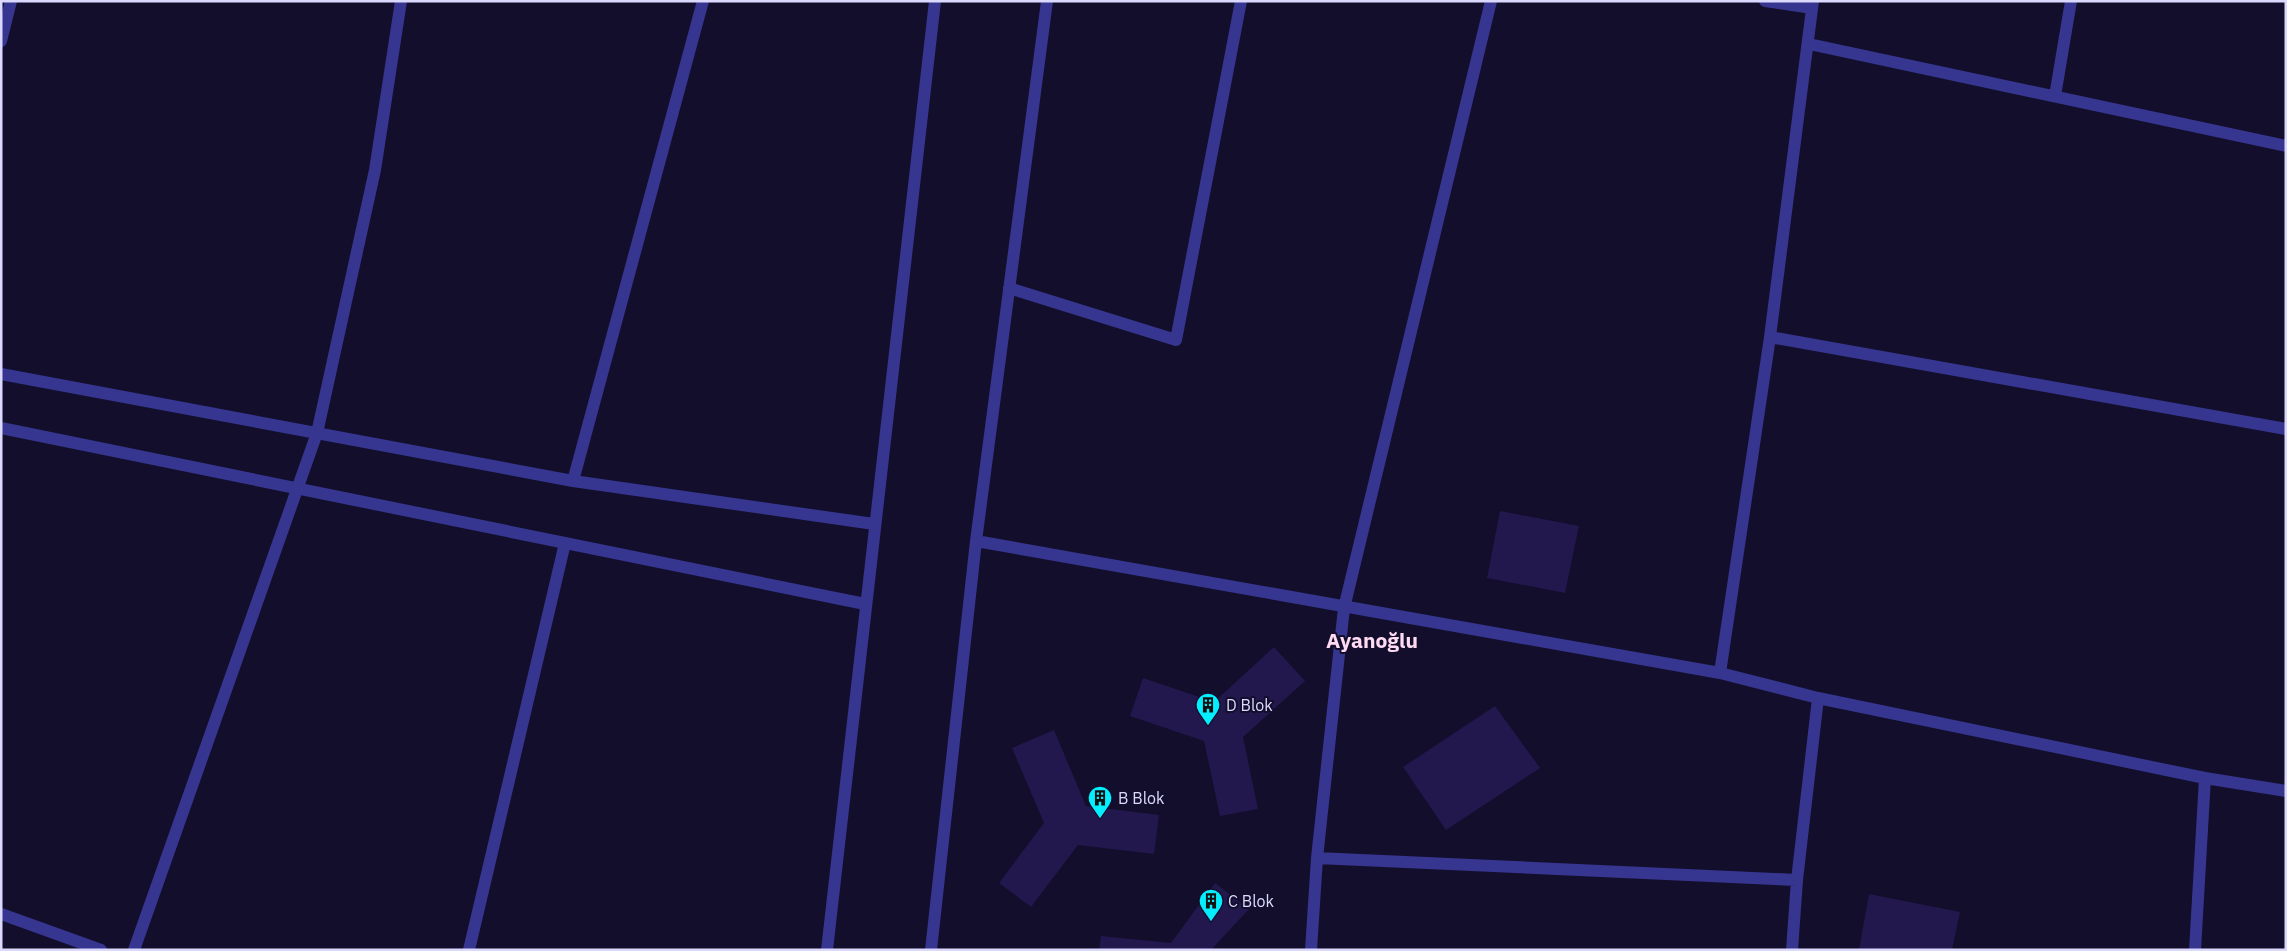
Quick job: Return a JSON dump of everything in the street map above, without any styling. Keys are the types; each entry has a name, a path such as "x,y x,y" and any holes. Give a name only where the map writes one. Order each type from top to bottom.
{"street":[{"path":"1,41 11,1"},
{"path":"134,950 317,433 375,170 401,1"},
{"path":"573,481 703,1"},
{"path":"827,950 935,1"},
{"path":"932,950 976,542 1047,1"},
{"path":"1010,288 1176,340 1241,1"},
{"path":"1311,950 1317,858 1344,608 1491,1"},
{"path":"1720,674 1770,337 1813,5 1765,1"},
{"path":"2055,96 2071,1"},
{"path":"1809,44 2286,146"},
{"path":"1770,337 2286,429"},
{"path":"1,374 573,481 874,524"},
{"path":"1,428 865,604"},
{"path":"976,542 1720,674 1818,698 2205,778 2286,791"},
{"path":"469,950 565,543"},
{"path":"1792,950 1797,880 1818,698"},
{"path":"2195,950 2205,778"},
{"path":"1317,858 1797,880"},
{"path":"1,914 101,950"}],"building":[{"path":"1500,511 1579,526 1565,593 1487,578"},
{"name":"D Blok","path":"1274,647 1305,681 1243,737 1258,809 1220,816 1204,741 1130,716 1143,678 1214,702"},
{"path":"1495,706 1540,768 1446,830 1403,767"},
{"name":"B Blok","path":"1054,730 1086,806 1159,815 1154,854 1078,845 1031,907 999,883 1044,823 1012,748"},
{"name":"C Blok","path":"1215,883 1249,909 1211,950 1099,950 1101,936 1171,943"},
{"path":"1869,894 1960,912 1952,950 1859,950"}],"place":[{"name":"D Blok","path":"1208,726"},
{"name":"B Blok","path":"1100,819"},
{"name":"C Blok","path":"1211,922"}],"district":[{"name":"Ayanoğlu","path":"1372,641"}]}
